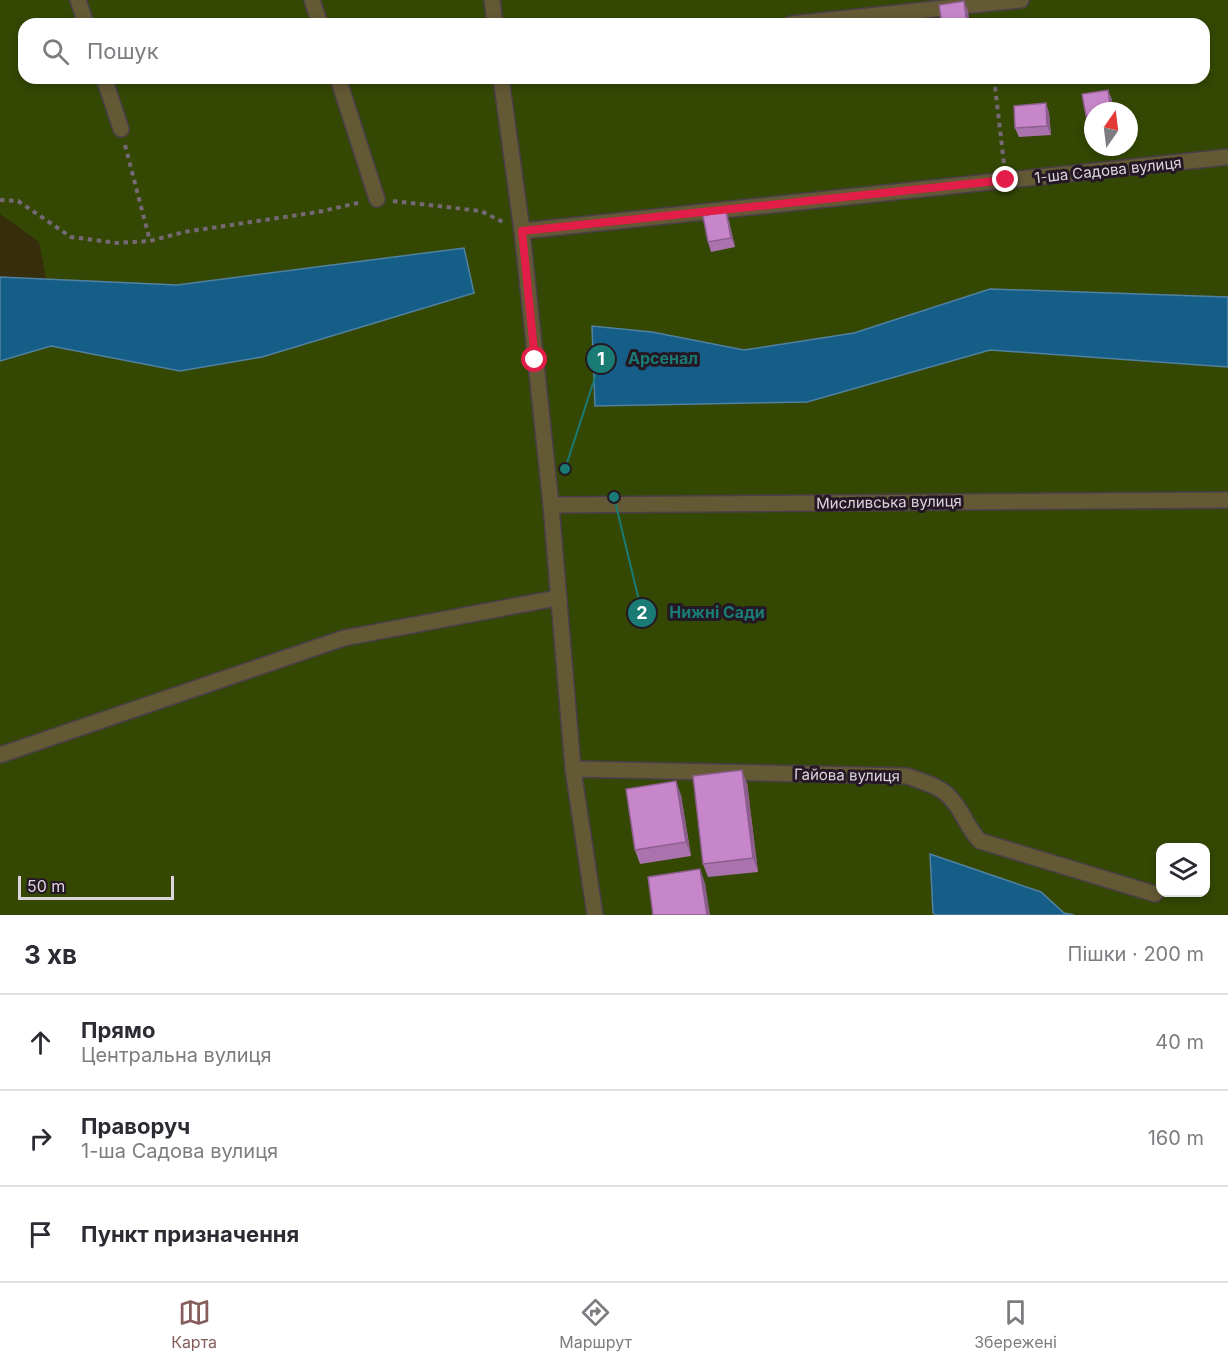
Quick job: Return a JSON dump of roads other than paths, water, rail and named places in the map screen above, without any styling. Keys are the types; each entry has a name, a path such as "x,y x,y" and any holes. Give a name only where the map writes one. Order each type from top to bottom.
{"street":[{"path":"78,0 84,18"},
{"path":"312,0 318,18"},
{"path":"492,0 494,18"},
{"path":"848,18 1021,0"},
{"path":"106,84 121,129"},
{"path":"340,84 377,199"},
{"path":"502,84 522,231 551,505 573,769 595,915"},
{"name":"1-ша Садова вулиця","path":"522,231 1228,157"},
{"name":"Мисливська вулиця","path":"551,505 1228,500"},
{"path":"0,755 344,638 557,598"},
{"name":"Гайова вулиця","path":"573,769 907,776 937,786 953,800 970,831 980,841 1155,894"}],"water":[{"path":"464,248 474,293 262,357 180,371 51,346 0,361 0,277 177,285"},
{"path":"990,289 1228,297 1228,367 990,350 807,402 595,406 592,326 652,332 744,350 854,333"},
{"path":"930,854 1041,892 1064,913 1074,915 936,915 933,913"}],"place":[{"name":"Арсенал","path":"565,469"},
{"name":"Нижні Сади","path":"614,497"}]}
